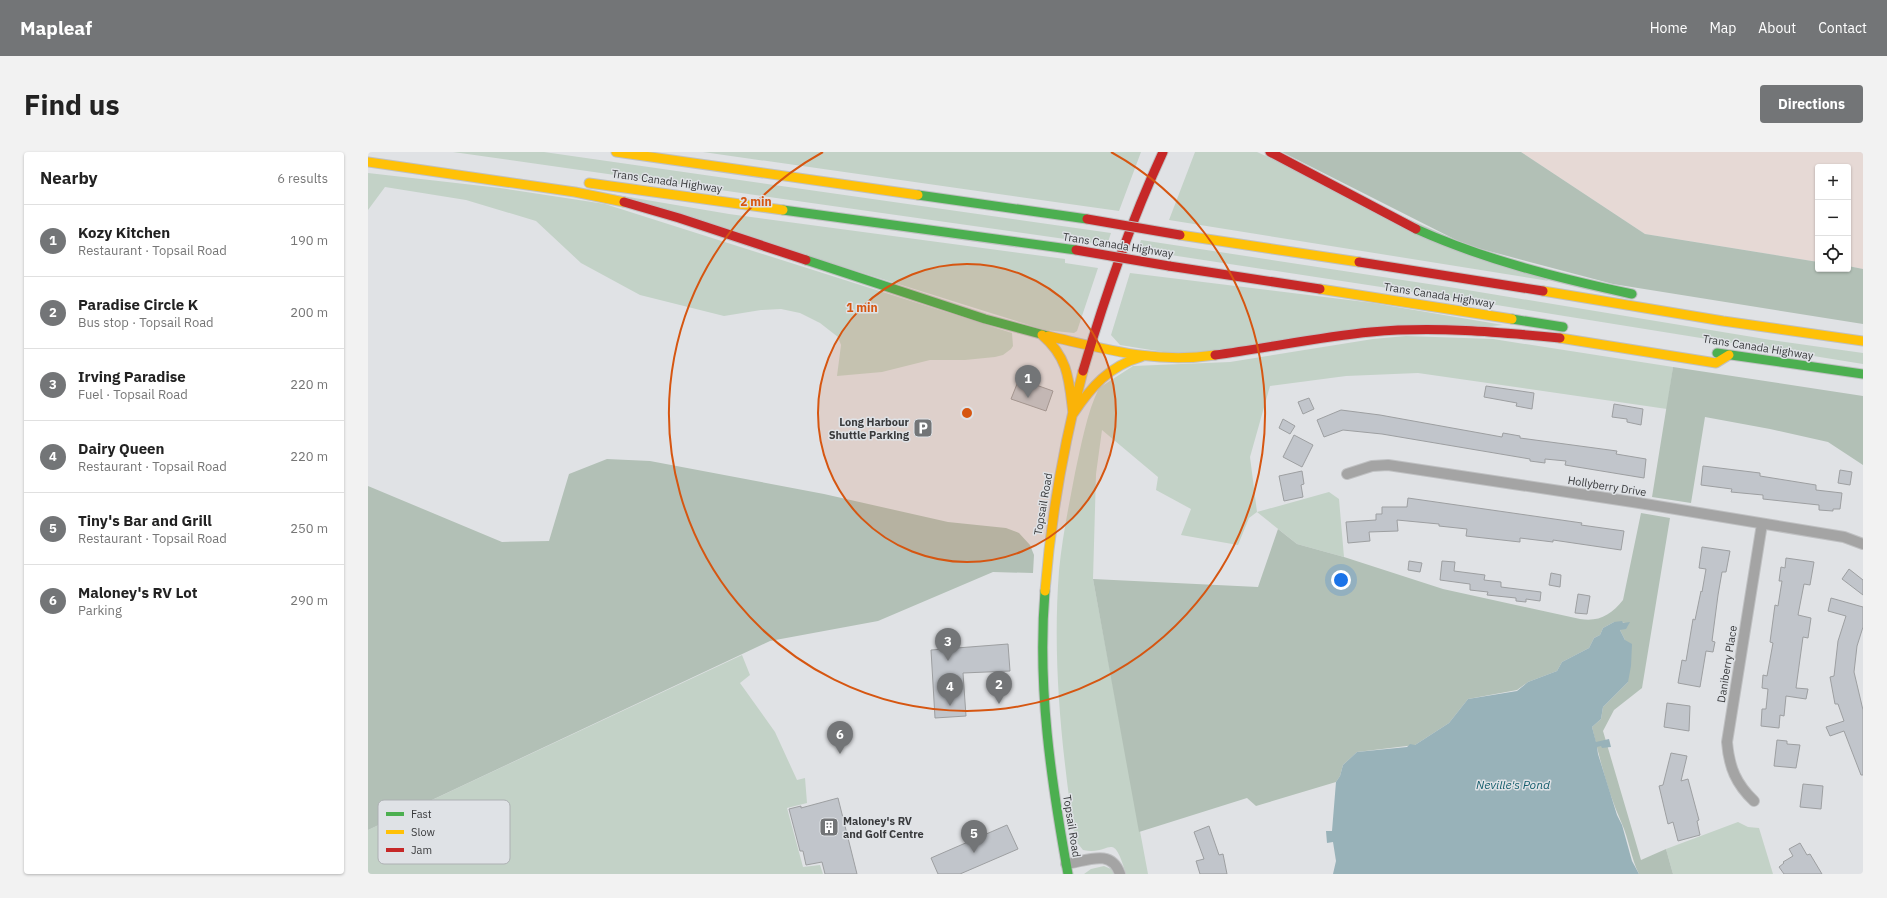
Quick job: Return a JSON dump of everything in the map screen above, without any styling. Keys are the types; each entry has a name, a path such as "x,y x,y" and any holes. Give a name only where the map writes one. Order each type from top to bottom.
{"main road":[{"path":"368,152 400,157"},
{"name":"Trans Canada Highway","path":"616,152 1087,219 1180,235 1455,276 1723,321 1863,341"},
{"name":"Topsail Road","path":"1067,869 1047,739 1043,670 1043,625 1046,564 1051,526 1073,414 1091,345 1143,191 1163,152"},
{"path":"1270,152 1412,226 1462,248 1560,279 1641,296"},
{"path":"368,162 575,192 644,207 977,316 1040,334 1142,357 1182,359 1372,332 1418,329 1511,332 1594,343 1716,363 1720,362 1729,355"},
{"name":"Trans Canada Highway","path":"580,182 1076,250 1169,266 1573,329"},
{"path":"1704,308 1723,321"},
{"path":"1738,323 1751,315"},
{"path":"1040,334 1054,345 1063,358 1068,377 1073,414"},
{"name":"Trans Canada Highway","path":"1708,351 1863,374"},
{"path":"1073,414 1094,385 1109,371 1118,365 1142,357"},
{"path":"1748,357 1762,369"},
{"path":"1804,375 1863,384"}],"street":[{"name":"Hollyberry Drive","path":"1347,474 1372,466 1388,465 1633,502 1844,537 1863,544"},
{"name":"Daniberry Place","path":"1754,802 1738,783 1733,774 1727,742 1762,524"},
{"path":"1067,869 1103,858 1109,858 1114,862 1120,874"}],"shaded area":[{"path":"1282,152 1521,152 1645,234 1815,262 1815,272 1851,272 1851,267 1863,269 1863,324 1613,284 1466,245"},
{"path":"1521,152 1863,152 1863,269 1851,267 1851,164 1815,164 1815,262 1645,234"},
{"path":"1673,367 1863,396 1863,465 1828,442 1705,417 1691,503 1652,497"},
{"path":"607,459 650,461 824,494 948,522 1006,528 1019,533 1030,545 1034,555 1033,573 993,572 878,621 770,641 432,800 378,800 378,825 368,830 368,486 502,542 549,541 569,474"},
{"path":"1641,513 1670,518 1642,688 1614,710 1603,731 1641,860 1666,849 1673,874 1639,874 1608,788 1592,727 1601,719 1603,707 1628,682 1625,640 1620,630 1626,623 1614,622 1603,628 1600,635 1594,638 1589,648 1562,662 1557,671 1528,682 1517,690 1468,699 1449,723 1415,745 1357,752 1343,765 1340,776 1336,782 1256,806 1247,798 1139,832 1093,579 1258,587 1278,529 1297,544 1344,557 1443,589 1587,620 1604,616 1614,610 1623,600"}],"green space":[{"path":"453,152 544,152 1111,233 1107,245"},
{"path":"703,152 1141,152 1119,211"},
{"path":"1195,152 1257,152 1549,281 1169,220"},
{"path":"368,173 500,188 605,204 1012,333 1013,346 1003,355 995,357 965,360 930,360 882,372 837,376 841,345 838,337 820,323 800,313 781,309 761,310 724,316 640,295 581,263 536,221 466,200 385,187 368,210"},
{"path":"611,194 729,214 1065,259 1065,263 1098,268 1077,331 1074,333 1045,330"},
{"path":"1141,240 1455,288 1771,340 1863,353 1863,364 1453,298 1138,250"},
{"path":"1130,273 1373,303 1503,325 1176,354 1120,345 1111,335"},
{"path":"1406,336 1493,339 1673,367 1667,409 1418,373 1346,376 1270,386 1250,457 1257,512 1249,518 1238,545 1181,535 1191,509 1156,490 1158,477 1102,430 1096,474 1093,579 1148,874 1126,874 1121,860 1114,848 1110,847 1093,851 1083,850 1075,840 1062,740 1058,673 1057,605 1062,546 1070,497 1082,441 1091,408 1099,388 1133,366 1230,362 1373,339"},
{"path":"1329,492 1339,499 1344,557 1297,544 1257,512"},
{"path":"742,655 750,675 740,683 775,732 797,780 805,778 807,803 787,808 803,867 820,865 823,874 368,874 368,830 378,825 378,864 510,864 510,800 432,800"},
{"path":"1738,822 1748,827 1759,828 1773,874 1673,874 1666,849"},
{"path":"1104,866 1111,869 1114,874 1084,874 1091,869"}],"water":[{"name":"Neville's Pond","path":"1622,621 1623,623 1630,622 1626,629 1620,630 1625,640 1632,644 1631,666 1628,682 1603,707 1601,719 1592,727 1596,742 1609,739 1611,747 1597,747 1598,754 1617,815 1622,825 1632,861 1639,874 1333,874 1336,861 1333,842 1327,843 1326,831 1332,831 1336,782 1340,776 1343,765 1357,752 1407,747 1410,744 1415,745 1449,723 1468,699 1517,691 1528,682 1557,671 1562,662 1589,648 1594,638 1600,635 1603,628 1614,622"}],"building":[{"path":"1019,379 1053,391 1046,411 1011,399"},
{"path":"1486,386 1534,393 1532,409 1516,406 1517,403 1484,397"},
{"path":"1309,398 1314,409 1303,414 1298,402"},
{"path":"1614,404 1643,409 1641,425 1627,422 1627,419 1612,417"},
{"path":"1341,410 1380,415 1502,437 1503,433 1520,436 1520,438 1617,451 1616,454 1646,459 1644,478 1565,465 1566,461 1545,459 1545,463 1530,461 1530,459 1382,434 1343,430 1324,437 1317,420"},
{"path":"1283,419 1295,426 1290,434 1279,428"},
{"path":"1294,435 1313,445 1302,467 1283,457"},
{"path":"1703,466 1760,473 1760,476 1816,485 1816,490 1842,493 1840,509 1833,509 1833,511 1819,510 1819,505 1763,499 1763,495 1731,492 1732,489 1701,485"},
{"path":"1840,470 1852,472 1850,485 1838,483"},
{"path":"1302,471 1304,484 1301,485 1303,497 1284,501 1279,476"},
{"path":"1408,498 1582,523 1581,525 1624,531 1621,550 1553,540 1553,542 1520,538 1520,542 1466,536 1467,529 1439,526 1439,524 1397,520 1398,531 1369,532 1370,541 1348,543 1346,522 1376,520 1376,514 1382,514 1382,507 1407,507"},
{"path":"1702,547 1730,551 1726,572 1722,572 1718,595 1712,641 1715,642 1713,652 1706,651 1700,687 1678,683 1682,660 1686,661 1693,619 1695,620 1701,591 1702,592 1706,569 1699,568"},
{"path":"1786,558 1814,562 1810,585 1804,584 1798,615 1811,618 1808,638 1803,637 1796,688 1808,689 1806,699 1786,696 1784,716 1780,715 1779,728 1761,726 1762,709 1766,709 1768,689 1762,688 1763,675 1767,676 1773,643 1770,642 1775,605 1778,606 1782,581 1779,581 1781,567 1785,568"},
{"path":"1409,561 1422,563 1420,572 1408,570"},
{"path":"1442,561 1455,562 1454,571 1485,575 1484,580 1501,582 1501,587 1541,592 1540,601 1526,599 1526,602 1516,601 1516,598 1487,595 1488,592 1470,590 1470,584 1440,580"},
{"path":"1849,569 1863,580 1863,595 1842,579"},
{"path":"1551,573 1561,575 1560,587 1549,585"},
{"path":"1578,594 1590,596 1587,614 1575,613"},
{"path":"1831,598 1863,607 1863,627 1857,646 1854,672 1863,710 1863,775 1861,775 1844,731 1830,736 1826,727 1844,721 1838,704 1835,704 1830,677 1834,676 1838,641 1846,616 1828,611"},
{"path":"1008,644 1010,671 963,673 966,716 935,718 931,650"},
{"path":"1667,703 1690,706 1689,731 1664,727"},
{"path":"1777,740 1787,741 1787,744 1800,745 1796,768 1774,766"},
{"path":"1671,753 1687,756 1681,781 1688,779 1699,820 1697,821 1700,835 1678,841 1673,822 1668,824 1659,786 1663,785"},
{"path":"1803,784 1823,786 1821,809 1800,807"},
{"name":"Maloney's RV and Golf Centre","path":"838,798 857,874 825,874 822,862 806,865 803,851 800,851 789,809 801,806 801,808"},
{"path":"1007,825 1018,849 960,874 938,874 931,858"},
{"path":"1209,826 1219,855 1223,854 1227,874 1200,874 1196,861 1204,859 1194,832"},
{"path":"1800,843 1807,855 1810,854 1822,874 1784,874 1779,867 1784,863 1783,862 1793,856 1789,849"}],"traffic: fast":[{"path":"918,195 1087,219"},
{"path":"783,210 1076,250"},
{"path":"1416,229 1495,259 1549,275 1632,294"},
{"path":"806,260 985,319 1048,336"},
{"path":"1512,319 1563,327"},
{"path":"1717,353 1863,374"},
{"path":"1045,591 1043,627 1044,698 1051,769 1068,874"}],"traffic: slow":[{"path":"616,152 918,195"},
{"path":"368,162 575,192 624,202"},
{"path":"589,183 783,210"},
{"path":"1180,235 1359,262"},
{"path":"1320,289 1512,319"},
{"path":"1543,291 1723,321 1863,341"},
{"path":"1042,335 1058,352 1063,361 1069,381 1073,414"},
{"path":"1048,336 1131,354 1172,358 1215,355"},
{"path":"1560,338 1716,363 1729,355"},
{"path":"1073,414 1094,386 1110,372 1119,366 1141,357"},
{"path":"1045,591 1059,480 1083,371"}],"traffic: jam":[{"path":"1083,371 1119,260 1163,152"},
{"path":"1270,152 1416,229"},
{"path":"624,202 679,218 806,260"},
{"path":"1087,219 1180,235"},
{"path":"1076,250 1169,266"},
{"path":"1359,262 1543,291"},
{"path":"1169,266 1320,289"},
{"path":"1215,355 1332,337 1395,330 1466,330 1560,338"}],"place":[{"name":"Kozy Kitchen","path":"1028,398"},
{"name":"Long Harbour Shuttle Parking","path":"923,428"},
{"name":"Irving Paradise","path":"948,661"},
{"name":"Paradise Circle K","path":"999,704"},
{"name":"Dairy Queen","path":"950,706"},
{"name":"Maloney's RV Lot","path":"840,754"},
{"name":"Maloney's RV and Golf Centre","path":"829,827"},
{"name":"Tiny's Bar and Grill","path":"974,853"}]}
